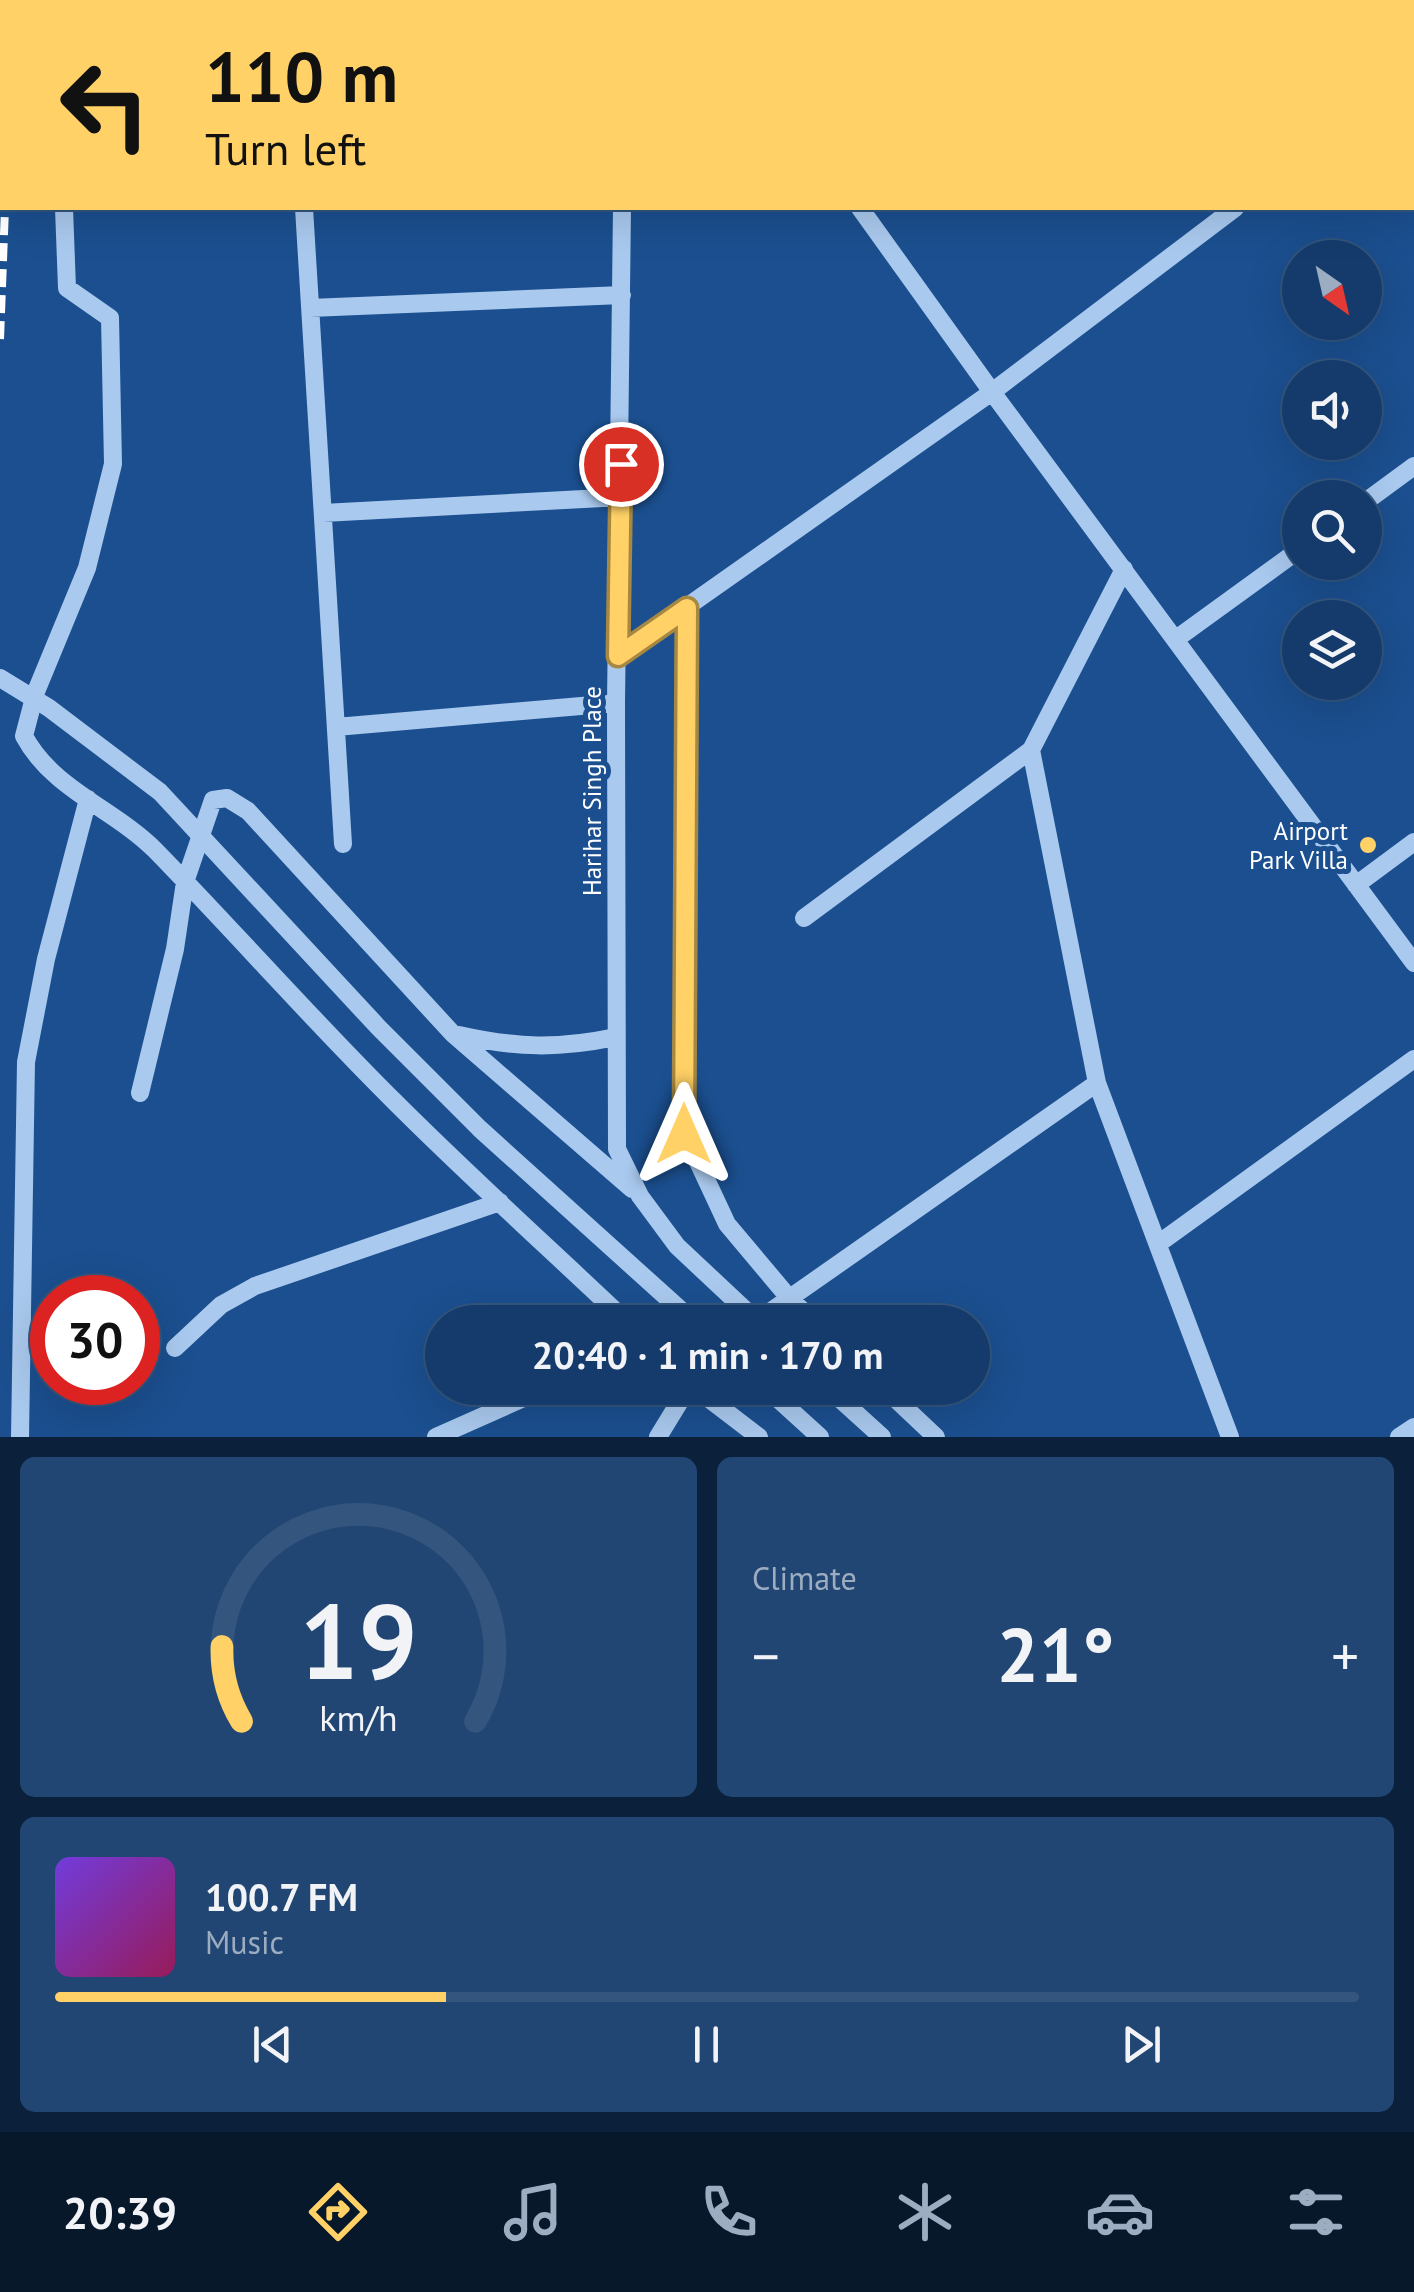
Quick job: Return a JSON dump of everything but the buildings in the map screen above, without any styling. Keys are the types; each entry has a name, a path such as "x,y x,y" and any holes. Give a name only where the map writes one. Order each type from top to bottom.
{"street":[{"path":"64,210 67,288 110,318 113,464 87,568 35,694 24,736 32,752 151,846 397,1105 610,1305"},
{"path":"304,210 343,844"},
{"name":"Harihar Singh Place","path":"622,210 616,1148 640,1196 677,1246 739,1305"},
{"path":"861,210 1414,964"},
{"path":"618,656 992,392 1233,210"},
{"path":"310,308 622,296"},
{"path":"1382,490 1414,466"},
{"path":"323,513 621,498"},
{"path":"1176,639 1282,562"},
{"path":"804,918 1031,750 1124,569"},
{"path":"687,608 684,1134 727,1224 797,1305"},
{"path":"0,678 49,708 160,792 392,1041 480,1129 675,1305"},
{"path":"336,727 616,704"},
{"path":"1031,750 1098,1082 1230,1437"},
{"path":"140,1093 175,948 185,882 213,800 227,798 248,811 453,1034 640,1196"},
{"path":"20,1437 26,1062 46,959 88,800"},
{"path":"1356,885 1414,842"},
{"path":"453,1034 504,1045 540,1046 570,1046 616,1037"},
{"path":"1158,1244 1414,1059"},
{"path":"780,1305 1098,1082"},
{"path":"175,1348 221,1306 255,1286 500,1202"},
{"path":"436,1437 508,1405"},
{"path":"658,1437 680,1405"},
{"path":"715,1405 759,1437"},
{"path":"785,1405 820,1437"},
{"path":"847,1405 882,1437"},
{"path":"902,1405 936,1437"},
{"path":"1399,1437 1414,1426"}],"railway":[{"path":"0,339 5,210"}],"place":[{"name":"Airport Park Villa","path":"1368,845"}],"route":[{"path":"621,464 618,656 687,608 684,1134"}]}
